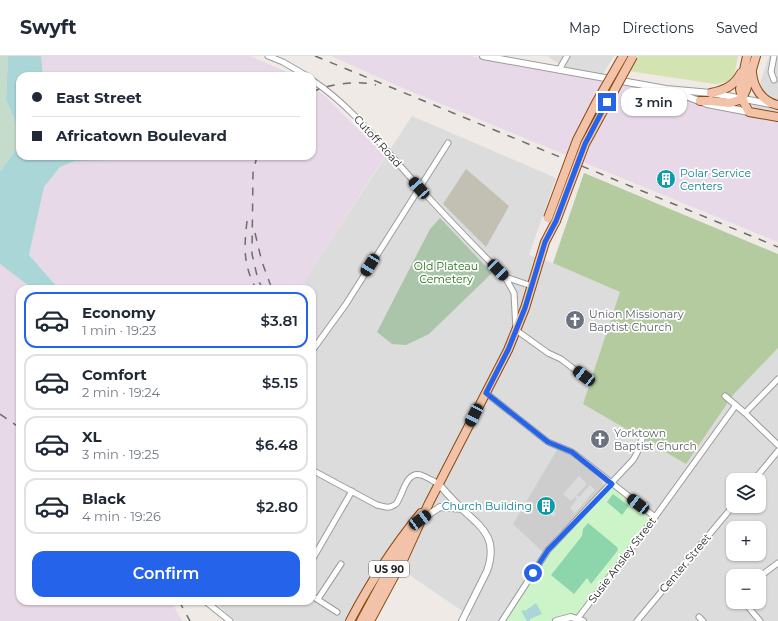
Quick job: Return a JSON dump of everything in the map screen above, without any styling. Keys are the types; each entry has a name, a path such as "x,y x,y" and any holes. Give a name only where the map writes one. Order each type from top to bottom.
{"main road":[{"name":"US 90","path":"370,621 404,558 420,520 438,484 508,350 532,286 577,140 623,56"},
{"name":"US 90","path":"552,219 585,144 633,56"},
{"path":"700,101 712,100 730,103 742,99 746,90 748,68 747,56"},
{"path":"710,93 721,91 732,86 748,68 756,56"},
{"path":"748,68 758,91 764,98 775,105"},
{"path":"742,99 749,112 778,117"},
{"path":"350,621 370,583 402,536 429,503"},
{"name":"US 90","path":"361,621 402,545 420,520"}],"street":[{"path":"268,56 283,62 300,72"},
{"path":"483,56 501,58 666,89 710,93 775,105"},
{"path":"559,70 567,56"},
{"path":"774,56 771,72 774,80"},
{"name":"Cutoff Road","path":"316,83 349,109 419,188 505,277 514,293 516,330"},
{"path":"666,89 707,104 749,112"},
{"path":"316,345 346,304 448,143"},
{"name":"Cutoff Road","path":"505,277 532,286"},
{"path":"516,330 584,376"},
{"path":"745,413 778,379"},
{"path":"486,393 548,442 572,452 655,517"},
{"path":"725,396 778,445"},
{"name":"Susie Ansley Street","path":"581,620 736,406"},
{"path":"502,621 548,550 612,484 633,460 638,453 642,439"},
{"path":"760,473 778,451"},
{"path":"316,472 377,505 389,508 396,504 407,481 413,476 422,476 438,484 483,528 491,543 491,553 487,571 462,621"},
{"path":"316,553 352,492"},
{"path":"420,520 440,507 463,509"},
{"name":"Center Street","path":"636,621 727,513"},
{"path":"766,572 778,563"},
{"path":"337,612 318,599 340,564"},
{"path":"210,605 230,621"},
{"path":"750,609 760,621"},
{"path":"556,621 571,616 581,620"}],"shaded area":[{"path":"41,56 250,56 287,72 43,72"},
{"path":"331,56 470,56 778,113 778,242 405,89"},
{"path":"547,56 614,56 603,74 564,67"},
{"path":"769,56 778,56 778,113 752,108"},
{"path":"316,90 325,96 385,156 302,285 55,285 29,255 44,187 60,167 75,161 316,160"},
{"path":"412,116 556,178 529,255 553,263 621,292 583,404 686,464 733,395 778,348 778,621 468,621 471,617 389,561 357,621 236,621 218,605 316,605 316,285 302,285"},
{"path":"466,169 509,206 486,247 443,204"},
{"path":"0,264 28,285 16,285 16,605 173,605 182,621 0,621"},
{"path":"557,450 567,452 575,456 597,474 604,486 569,524 559,532 543,552 513,524","holes":["590,485 595,490 575,513 570,508 577,499 575,497 577,495 579,497","546,499 554,508 554,512 556,514 554,517 551,515 548,516 538,509"]},
{"path":"579,476 587,484 571,501 563,494"}],"green space":[{"path":"0,56 8,56 6,100 15,120 16,150 0,171"},
{"path":"638,56 738,56 735,72 731,79 715,84 629,71"},
{"path":"584,173 778,254 778,348 733,395 686,464 583,404 620,292 553,263"},
{"name":"Old Plateau Cemetery","path":"440,218 492,273 429,334 406,345 392,344 377,332 430,229"},
{"path":"612,484 655,517 578,618 556,621 502,621 548,550"},
{"path":"613,494 629,506 622,515 607,502"},
{"path":"588,523 617,547 618,550 591,584 587,578 574,594 551,575 582,536 583,529"}],"water":[{"path":"8,56 41,56 43,72 16,72 16,134 15,120 6,100"},
{"path":"16,150 16,160 117,160 75,161 60,167 44,187 29,255 55,285 28,285 0,264 0,171"},
{"path":"536,603 542,614 530,619 530,621 527,621 521,611 525,611"}],"railway":[{"path":"315,56 778,247"},
{"path":"316,90 335,85 352,83 376,85"},
{"path":"256,160 253,173 252,254 258,280 261,285"},
{"path":"247,221 245,248 247,264 254,285"},
{"path":"255,233 262,262 271,285"},
{"path":"0,414 16,425"},
{"path":"181,605 190,621"}],"place":[{"name":"Polar Service Centers","path":"666,179"},
{"name":"Union Missionary Baptist Church","path":"575,320"},
{"name":"Yorktown Baptist Church","path":"600,439"},
{"name":"Church Building","path":"546,506"}],"route":[{"path":"533,573 548,550 612,484 572,452 548,442 486,393 508,350 525,308 545,242 556,221 585,144 607,102"}]}
